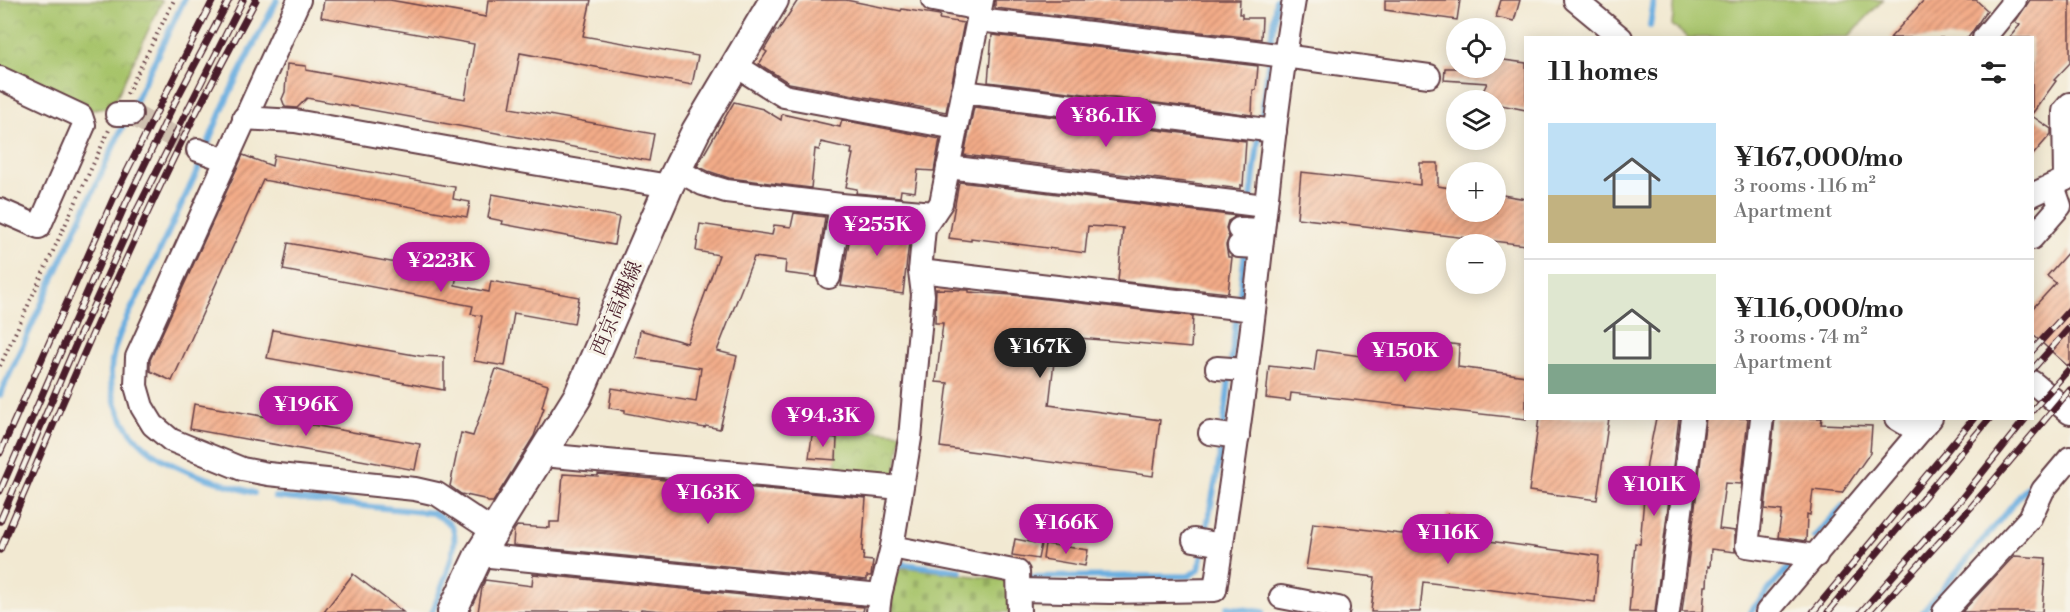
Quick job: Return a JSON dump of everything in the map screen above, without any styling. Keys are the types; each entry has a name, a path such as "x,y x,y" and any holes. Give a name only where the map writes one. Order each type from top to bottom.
{"main road":[{"name":"西京高槻線","path":"452,612 486,543 578,396 673,178 696,131 774,0"}],"street":[{"path":"299,0 137,357 136,386 142,407 153,425 171,440 242,469 267,474 415,489 437,494 486,543 879,603 892,547 910,438 923,295 920,271 924,228 941,202 980,10"},
{"path":"933,0 980,10 1429,76"},
{"path":"892,547 896,546 1019,591 1215,590 1254,310 1253,238 1264,206 1282,56 1294,0"},
{"path":"1575,0 1619,36"},
{"path":"1986,36 2015,0"},
{"path":"735,65 784,96 956,128"},
{"path":"0,78 81,116 84,125 39,227 0,210"},
{"path":"963,92 1274,131"},
{"path":"2034,236 2060,206 2063,181 2064,111 2070,104"},
{"path":"244,118 296,121 491,156 673,178 726,191 841,205 934,213"},
{"path":"198,150 226,160"},
{"path":"948,167 1264,206"},
{"path":"2034,194 2063,181"},
{"path":"829,278 841,205"},
{"path":"920,271 1254,310"},
{"path":"1217,368 1245,370"},
{"path":"2034,384 2070,413"},
{"path":"1668,612 1693,420"},
{"path":"1762,420 1747,546 1816,556"},
{"path":"1767,612 1925,425 1904,420"},
{"path":"1210,433 1237,437"},
{"path":"542,453 553,456 901,488"},
{"path":"1944,612 2030,518 2043,490 2070,458"},
{"path":"1194,540 1220,544"},
{"path":"1281,597 1338,608 1337,612"}],"path":[{"path":"0,366 124,114 174,0"}],"green space":[{"path":"0,0 162,1 112,107 92,110 0,67"},
{"path":"1675,0 1883,0 1849,36 1686,36 1672,25"},
{"path":"837,427 902,433 894,482 835,477"},
{"path":"904,567 1005,580 1013,595 1013,612 891,612 894,581 896,575"}],"building":[{"path":"324,0 390,0 486,17 488,0 591,0 583,36 698,56 692,85 520,53 510,108 654,134 649,161 307,98 297,108 285,107 282,99 285,92 287,64 306,66 306,70 465,99 474,44 321,17"},
{"path":"798,0 846,0 901,11 902,9 940,15 939,19 964,23 946,112 789,83 759,64 776,30 778,31"},
{"path":"995,0 1240,0 1239,14 1242,14 1242,18 1262,18 1261,39 995,8"},
{"path":"1385,0 1460,0 1457,18 1385,10"},
{"path":"1501,0 1520,0 1514,21 1496,17"},
{"path":"1924,0 1976,0 1987,10 1969,36 1892,36"},
{"path":"2030,0 2070,0 2070,63 2054,80 2056,81 2034,111 2034,36 2011,36 2020,25 2015,22"},
{"path":"992,35 1258,66 1256,90 1253,90 1252,115 988,82"},
{"path":"1506,60 1524,63 1524,110 1506,106 1506,90 1484,90 1487,83 1444,80 1445,68 1446,78 1506,78"},
{"path":"734,102 763,109 781,120 782,114 840,127 842,120 940,139 934,171 918,170 915,192 901,190 900,197 856,193 857,189 846,187 852,149 821,142 819,150 815,149 811,188 729,178 697,166"},
{"path":"974,107 1246,141 1243,186 1241,185 1241,189 964,155"},
{"path":"2034,117 2051,129 2051,134 2034,154"},
{"path":"243,155 272,166 274,155 455,187 453,199 470,202 467,217 263,180 172,381 150,371 150,360"},
{"path":"1420,163 1438,163 1438,186 1446,187 1446,222 1506,222 1506,196 1524,199 1524,245 1506,243 1506,234 1446,236 1297,218 1301,172 1420,185"},
{"path":"959,182 1237,216 1228,221 1226,228 1229,237 1226,245 1228,257 1232,257 1228,293 1118,281 1123,228 1088,226 1085,253 971,238 971,241 949,238"},
{"path":"492,194 619,217 614,245 502,224 503,221 488,218"},
{"path":"794,213 825,217 816,277 785,273 786,261 754,257 717,351 737,356 720,429 625,413 625,410 609,408 612,388 696,402 701,368 636,358 640,330 687,343 719,255 696,251 700,224 772,235 774,225 791,227"},
{"path":"853,220 911,225 903,294 841,286"},
{"path":"288,243 457,275 455,285 489,292 491,281 579,297 574,324 514,313 505,366 474,361 482,316 471,314 473,306 283,270"},
{"path":"2070,250 2070,368 2034,336 2034,307 2056,283 2047,276"},
{"path":"936,289 969,290 969,292 1193,316 1191,348 1057,336 1049,405 1160,420 1153,476 940,447 948,383 936,382 943,323 935,323"},
{"path":"273,330 420,356 444,357 444,390 267,358"},
{"path":"1436,342 1459,345 1458,367 1524,376 1524,419 1291,393 1290,401 1266,398 1269,366 1314,371 1317,350 1435,366"},
{"path":"496,369 548,385 542,407 544,408 534,436 493,502 488,502 461,494 450,486 461,433 473,436"},
{"path":"194,404 420,444 415,470 190,429"},
{"path":"1539,420 1609,420 1597,500 1529,491"},
{"path":"1656,420 1679,420 1655,612 1629,612 1635,543 1640,544 1647,463"},
{"path":"1706,420 1748,420 1741,484 1725,483 1719,529 1735,531 1735,552 1711,549 1703,612 1682,612"},
{"path":"1775,420 1822,420 1821,424 1872,426 1870,453 1842,493 1813,490 1810,515 1807,514 1806,541 1778,537 1782,511 1765,509"},
{"path":"812,436 837,438 836,460 809,458"},
{"path":"563,474 598,476 598,474 866,498 862,552 864,552 863,560 873,561 871,576 867,576 867,580 513,545 514,530 517,526 550,528 550,522 559,522"},
{"path":"1447,514 1467,516 1467,538 1599,556 1595,602 1423,582 1420,612 1371,612 1375,577 1306,569 1313,523 1442,539"},
{"path":"1015,539 1041,544 1038,559 1012,555"},
{"path":"1045,544 1088,550 1085,566 1043,559"},
{"path":"2014,556 2046,558 2042,612 1962,612"},
{"path":"353,574 403,612 324,612"},
{"path":"533,574 864,607 863,612 671,612 641,609 640,612 478,612 485,580 532,586"}],"waterway":[{"path":"131,110 184,0"},
{"path":"254,493 183,469 169,463 145,447 130,431 119,413 113,393 111,371 122,327 201,163 226,100 277,0"},
{"path":"1261,124 1276,0"},
{"path":"1650,26 1654,0"},
{"path":"0,395 126,119"},
{"path":"1251,199 1259,135"},
{"path":"1239,303 1245,251"},
{"path":"1024,577 1189,576 1199,569 1220,457 1237,313"},
{"path":"1923,612 2058,450"},
{"path":"275,497 433,513 446,521 452,527 454,545 432,612"},
{"path":"1814,537 1843,506"},
{"path":"895,570 897,566 903,564 960,571"},
{"path":"1750,612 1787,569"},
{"path":"1227,607 1263,612"}],"tunnel":[{"path":"131,114 198,150"}],"railway":[{"path":"0,453 114,197 213,0"},
{"path":"0,491 126,203 175,102 229,0"},
{"path":"0,521 79,337 138,208 243,0"},
{"path":"0,550 142,224 194,117 256,0"},
{"path":"2034,349 2070,309"},
{"path":"2034,368 2070,327"},
{"path":"2034,409 2070,368"},
{"path":"1876,612 1973,505 2070,390"},
{"path":"1813,612 1972,420"},
{"path":"1828,612 1988,420"},
{"path":"1861,612 1962,498 2024,420"}]}
